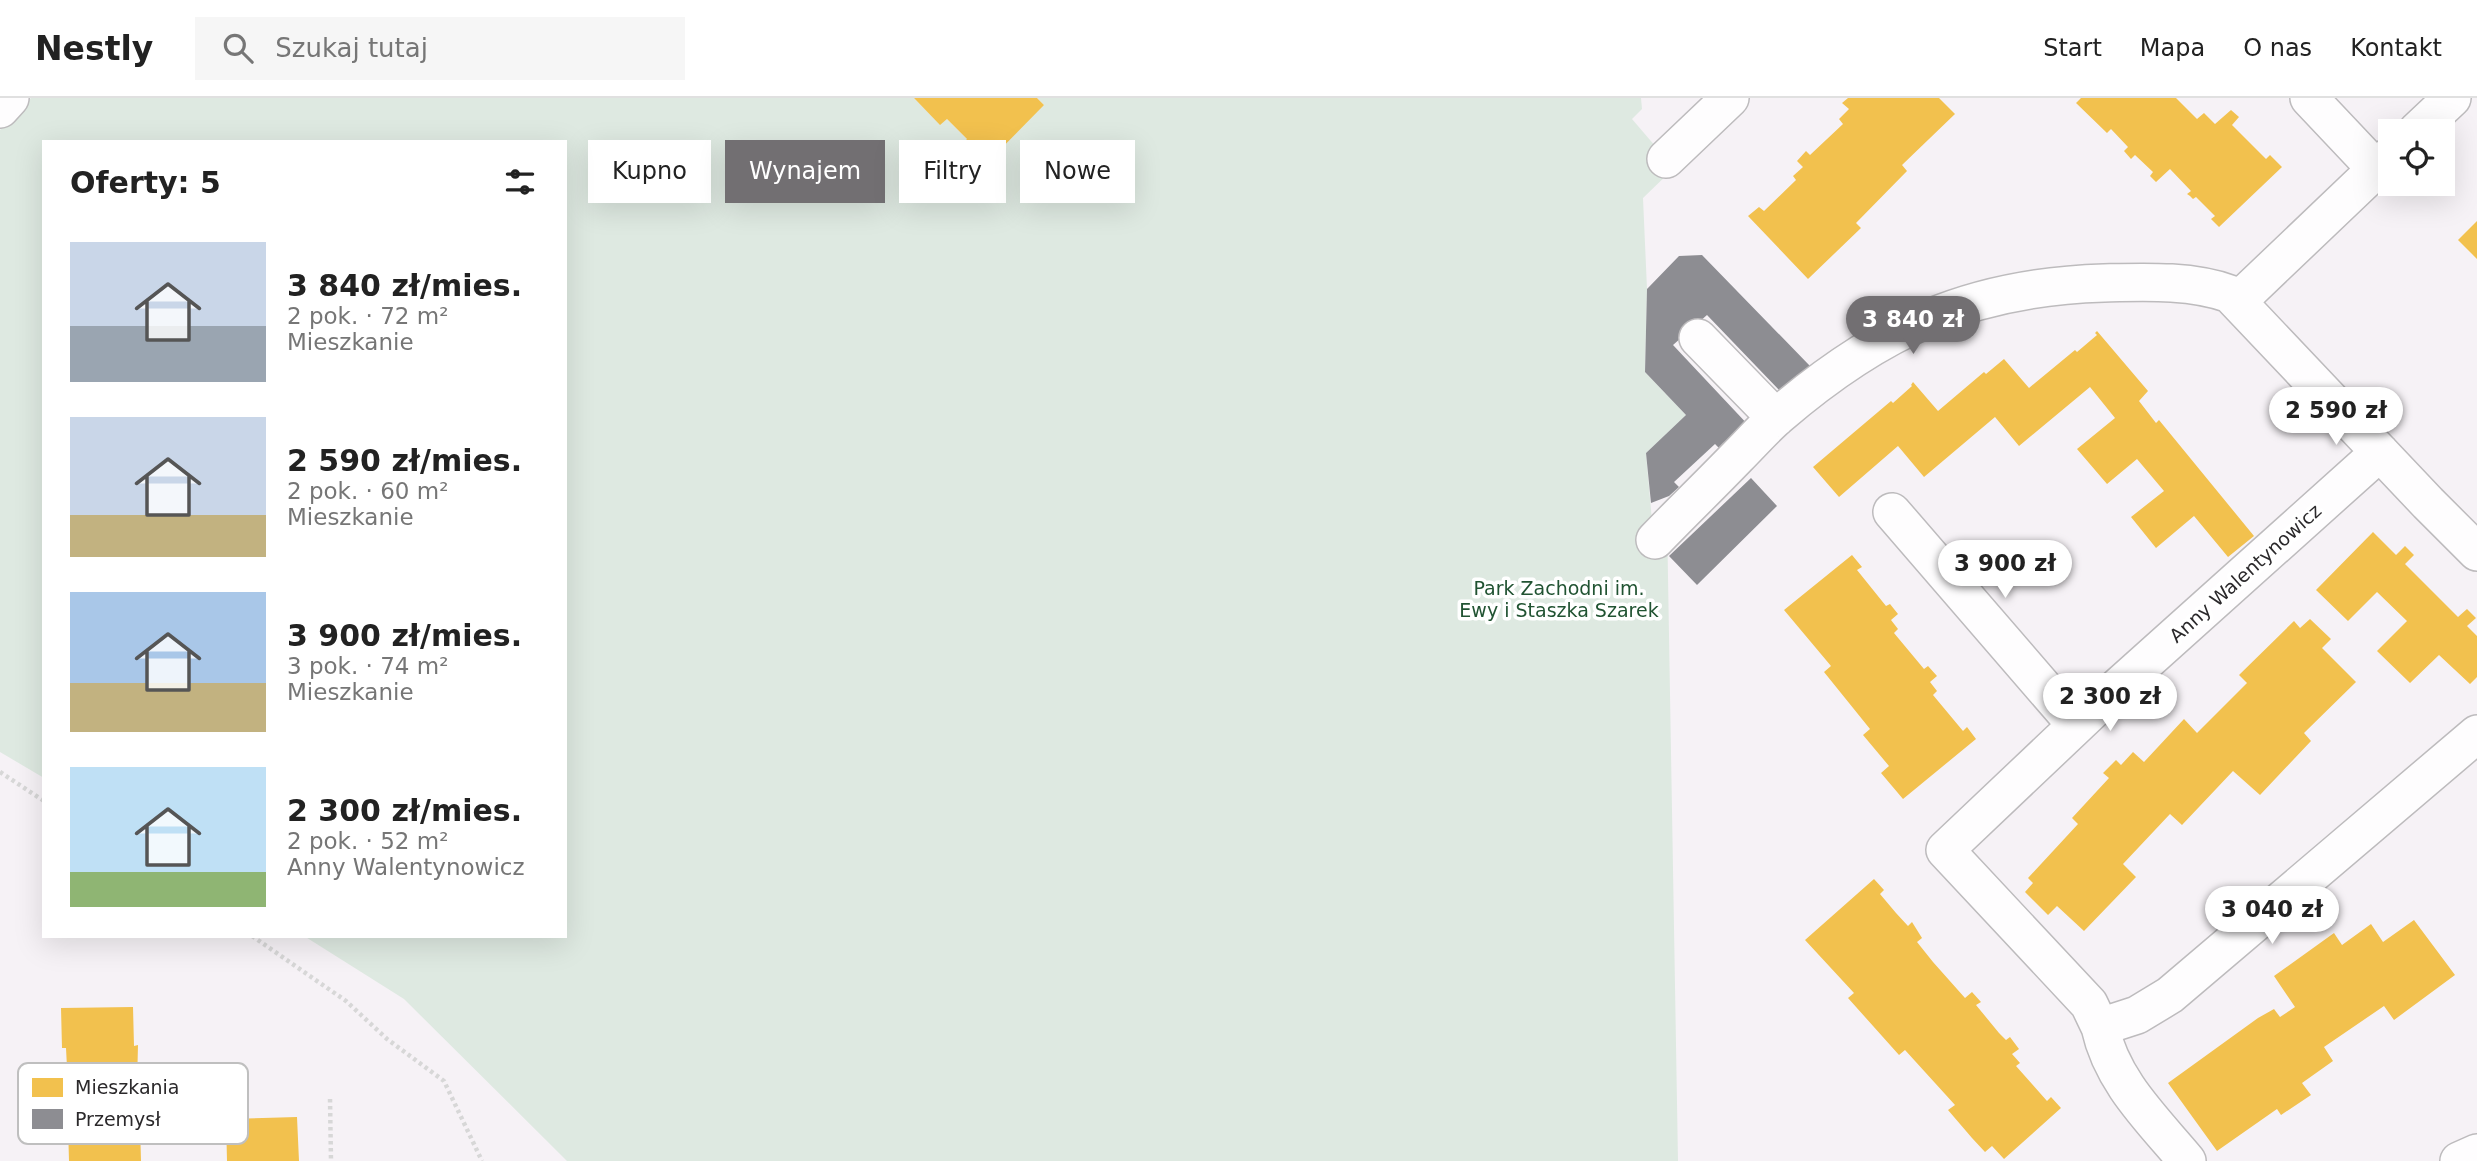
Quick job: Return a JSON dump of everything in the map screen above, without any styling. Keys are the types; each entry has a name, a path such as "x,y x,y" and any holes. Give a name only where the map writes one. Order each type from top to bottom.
{"street":[{"path":"0,109 10,98"},
{"path":"1666,159 1730,98"},
{"path":"2309,98 2378,158"},
{"path":"2430,119 2452,98"},
{"path":"2238,301 2378,169"},
{"path":"1655,540 1776,418 1839,367 1870,346 1954,307 2078,284 2119,283 2216,289 2238,301 2477,552"},
{"path":"1698,338 1776,418"},
{"name":"Anny Walentynowicz","path":"2099,1027 2089,1004 1945,850 2076,725 2380,452"},
{"path":"1892,512 2076,725"},
{"path":"2187,1161 2117,1074 2108,1057 2099,1027 2137,1014 2170,995 2477,734"},
{"path":"2459,1161 2477,1153"}],"path":[{"path":"0,772 42,799"},
{"path":"255,938 346,1001 387,1039 444,1081 482,1161"},
{"path":"330,1099 331,1161"}],"green space":[{"name":"Park Zachodni im. Ewy i Staszka Szarek","path":"31,98 914,98 940,124 947,119 967,139 1044,105 1037,98 1641,98 1642,109 1632,119 1674,168 1643,198 1647,289 1645,372 1686,415 1646,453 1652,521 1667,518 1678,1161 567,1161 404,999 307,938 567,938 567,140 42,140 42,777 0,752 0,130"}],"building: Mieszkania":[{"path":"914,98 1037,98 1044,105 1006,144 1006,140 966,140 947,119 940,125"},
{"path":"1848,98 1939,98 1955,114 1902,165 1907,171 1856,223 1861,228 1808,279 1748,216 1759,207 1764,211 1796,180 1793,176 1803,167 1797,161 1806,151 1810,155 1843,124 1839,119 1849,109 1842,103"},
{"path":"2081,98 2176,98 2197,119 2204,113 2215,124 2231,110 2239,117 2232,125 2266,159 2270,155 2282,167 2219,227 2211,219 2215,216 2196,197 2193,199 2187,194 2191,191 2170,169 2156,182 2150,176 2153,172 2135,155 2131,159 2124,151 2128,147 2111,129 2107,133 2076,103"},
{"path":"2477,221 2477,259 2458,240"},
{"path":"2097,331 2148,391 2139,401 2156,423 2159,420 2254,536 2228,557 2194,516 2156,548 2131,517 2164,491 2137,459 2107,484 2077,449 2115,418 2090,387 2019,446 1995,417 1924,477 1898,446 1839,497 1813,467 1891,401 1893,403 1913,382 1938,411 1984,372 1986,374 2004,359 2029,388 2075,350 2077,352 2097,335"},
{"path":"2373,532 2396,555 2405,546 2414,555 2405,564 2458,617 2467,609 2476,618 2467,626 2477,636 2477,677 2470,684 2439,655 2410,683 2377,651 2407,621 2377,592 2348,621 2316,590"},
{"path":"1852,555 1862,567 1857,570 1886,606 1890,604 1898,614 1891,620 1898,629 1894,633 1924,669 1928,666 1937,676 1930,682 1937,691 1933,695 1963,731 1967,727 1976,739 1903,799 1881,773 1889,766 1863,735 1870,729 1824,672 1831,666 1784,610"},
{"path":"2310,619 2331,639 2322,648 2356,682 2304,733 2311,741 2260,795 2233,771 2182,825 2170,814 2123,864 2136,877 2084,931 2057,906 2048,915 2025,892 2033,883 2028,878 2078,824 2072,818 2109,778 2103,773 2116,760 2121,765 2133,752 2144,762 2184,719 2197,733 2247,683 2239,675 2294,621 2300,628"},
{"path":"1874,879 1884,890 1880,894 1896,913 1908,926 1912,922 1922,938 1917,942 1933,962 1965,998 1972,992 1981,1002 1976,1005 1999,1033 2006,1040 2010,1037 2019,1049 2012,1054 2020,1063 2016,1066 2047,1101 2051,1097 2061,1108 2004,1159 1992,1146 1985,1152 1972,1138 1948,1110 1955,1105 1905,1050 1899,1055 1848,998 1854,993 1805,940"},
{"path":"2414,920 2455,975 2394,1020 2384,1006 2324,1047 2333,1061 2302,1083 2311,1095 2281,1115 2277,1109 2217,1151 2168,1083 2258,1018 2274,1009 2280,1017 2295,1007 2274,976 2334,933 2342,945 2371,924 2383,942"},
{"path":"133,1007 134,1046 138,1045 138,1063 67,1063 66,1048 62,1048 61,1008"},
{"path":"297,1117 299,1161 227,1161 227,1144 248,1144 248,1118"},
{"path":"69,1144 141,1144 141,1161 69,1161"}],"building: Przemysł":[{"path":"1702,255 1810,366 1782,393 1707,315 1673,345 1751,428 1724,453 1715,444 1674,482 1679,487 1669,496 1651,503 1646,453 1686,415 1645,372 1647,289 1679,256"},
{"path":"1751,478 1777,506 1697,585 1669,556"}]}
